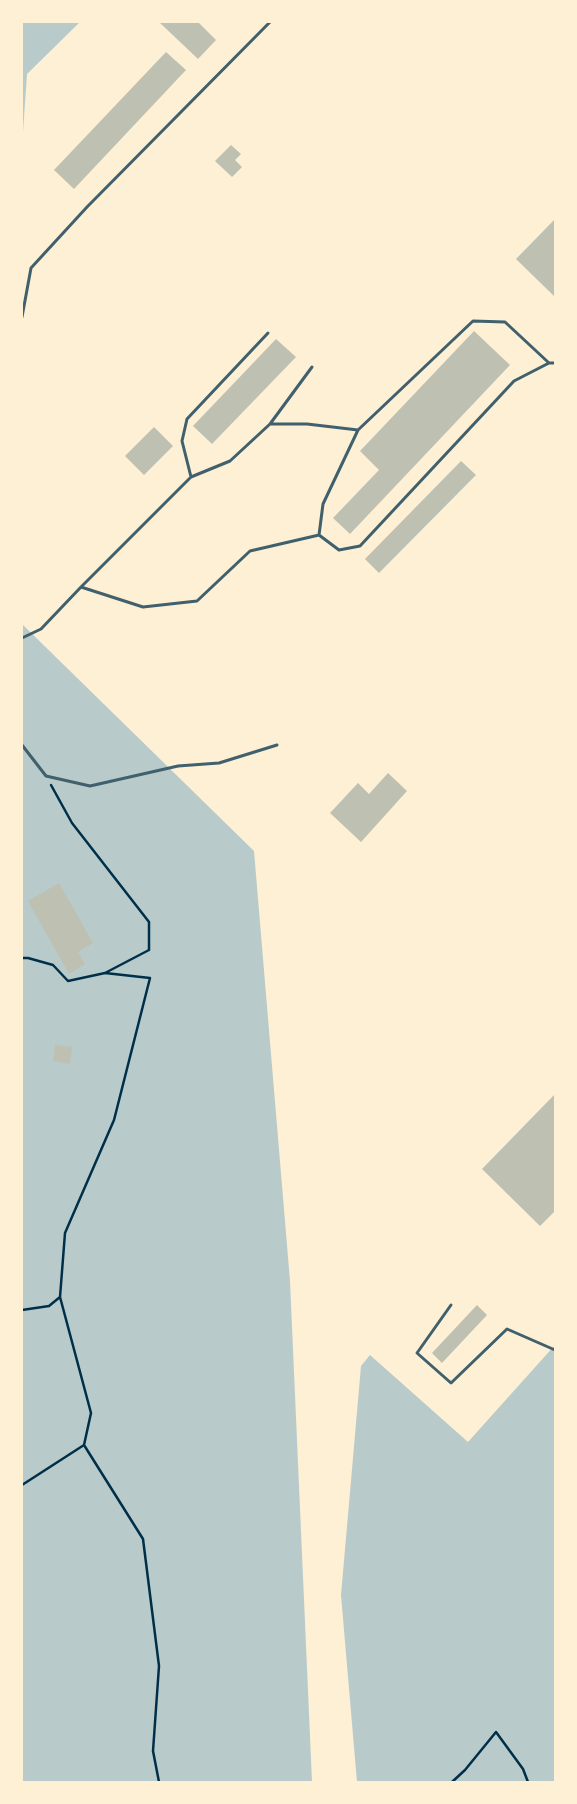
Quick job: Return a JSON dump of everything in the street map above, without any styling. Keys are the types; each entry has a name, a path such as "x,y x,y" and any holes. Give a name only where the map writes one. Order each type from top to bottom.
{"lane":[{"path":"22,317 31,268 87,207 270,22"},
{"path":"318,535 323,504 358,430 473,321 505,322 549,363"},
{"path":"191,477 182,441 187,419 268,333"},
{"path":"80,587 143,607 197,601 250,551 318,535 339,550 360,546 514,381 549,363 555,363"},
{"path":"22,638 41,629 80,587 191,477 230,461 270,424 312,367"},
{"path":"270,424 307,424 358,430"},
{"path":"22,745 46,776 90,786 178,766 219,763 277,745"},
{"path":"451,1305 417,1353 451,1383 507,1329 555,1350"}],"path":[{"path":"22,958 28,958 53,965 68,981 105,973 148,950 150,922 72,823 46,776"},
{"path":"105,973 150,978 114,1120 65,1233 60,1297 91,1413 84,1445 143,1539 159,1666 153,1751 159,1782"},
{"path":"22,1310 49,1306 60,1297"},
{"path":"22,1485 84,1445"},
{"path":"452,1782 465,1770 496,1732 523,1769 528,1782"}],"shaded area":[{"path":"22,22 80,22 27,74 22,146"},
{"path":"22,624 254,851 290,1281 312,1782 22,1782"},
{"path":"555,1345 555,1782 357,1782 341,1595 361,1366 370,1355 468,1442"}],"building":[{"path":"159,22 198,22 216,40 198,59"},
{"path":"166,52 186,70 74,189 54,170"},
{"path":"231,145 241,154 235,160 242,167 232,177 215,161"},
{"path":"555,219 555,297 516,259"},
{"path":"474,331 510,365 350,534 333,518 379,470 360,451"},
{"path":"276,339 296,357 212,444 193,426"},
{"path":"154,427 173,446 144,475 125,456"},
{"path":"461,461 476,475 379,573 365,559"},
{"path":"388,773 407,791 361,842 330,813 358,783 369,794"},
{"path":"59,883 93,943 78,952 85,964 69,974 28,901"},
{"path":"55,1045 72,1047 70,1064 53,1061"},
{"path":"555,1094 555,1211 540,1226 482,1169"},
{"path":"477,1305 487,1315 442,1363 432,1353"}]}
